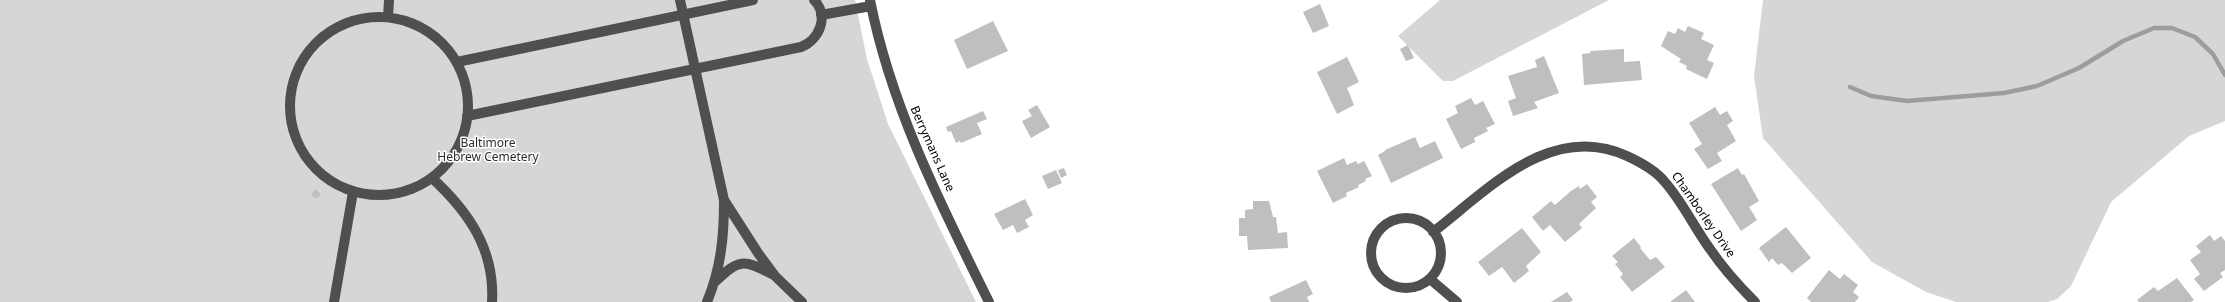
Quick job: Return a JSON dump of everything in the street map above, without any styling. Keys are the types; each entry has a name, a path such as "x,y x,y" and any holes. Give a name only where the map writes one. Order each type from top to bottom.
{"street":[{"path":"388,17 389,0"},
{"path":"680,0 694,71 724,200 724,235 715,283 707,302"},
{"path":"457,62 753,0"},
{"path":"467,116 694,71 790,50 810,44 817,36 821,26 821,15 818,4 814,0"},
{"path":"821,15 870,3"},
{"name":"Berrymans Lane","path":"870,3 893,90 910,135 989,302"},
{"path":"388,17 416,25 434,36 457,62 468,98 464,134 455,152 444,167 432,178 406,191 390,195 371,195 353,192 324,177 311,164 301,150 294,134 290,117 290,101 293,81 301,63 314,45 330,31 348,22 366,18 388,17"},
{"name":"Chamborley Drive","path":"1433,232 1517,167 1539,155 1577,145 1597,146 1615,150 1634,159 1664,180 1709,248 1737,284 1755,302"},
{"path":"432,178 453,198 473,226 490,261 493,288 492,302"},
{"path":"334,302 353,192"},
{"path":"724,200 742,232 775,276 802,302"},
{"path":"1401,219 1413,219 1424,223 1433,232 1440,245 1441,258 1438,268 1430,279 1418,286 1404,289 1384,281 1378,275 1373,266 1371,256 1375,236 1390,222 1401,219"},
{"path":"715,283 731,266 741,263 754,265 775,276"},
{"path":"1430,279 1457,302"}],"green space":[{"name":"Baltimore Hebrew Cemetery","path":"0,0 855,0 867,59 888,124 976,302 0,302"},
{"path":"1440,0 1609,0 1453,81 1443,81 1398,36"},
{"path":"1763,0 2225,0 2225,121 2189,136 2111,202 2071,286 2057,299 2048,302 1956,302 1926,292 1872,262 1763,138 1754,76"}],"building":[{"path":"1320,4 1329,26 1313,33 1303,12"},
{"path":"993,21 1008,51 967,69 954,40"},
{"path":"1688,26 1704,33 1701,39 1714,45 1707,60 1714,63 1707,79 1686,69 1687,66 1679,62 1681,59 1661,46 1668,31 1675,34 1678,28 1685,32"},
{"path":"1408,45 1414,58 1406,61 1400,49"},
{"path":"1624,49 1624,62 1640,61 1642,80 1584,85 1582,54 1591,53 1590,51"},
{"path":"1544,56 1559,93 1534,102 1538,108 1513,116 1508,101 1516,98 1508,76 1537,67 1535,60"},
{"path":"1347,57 1359,82 1347,88 1354,105 1337,114 1317,72"},
{"path":"1471,98 1475,105 1483,101 1495,124 1486,128 1488,131 1474,138 1475,142 1461,149 1446,119 1458,113 1455,106"},
{"path":"1037,105 1050,127 1031,138 1022,121 1032,116 1028,110"},
{"path":"1715,107 1720,115 1727,111 1733,121 1727,125 1736,141 1717,153 1722,161 1708,169 1694,149 1702,144 1689,123"},
{"path":"983,111 987,119 977,123 982,134 961,143 960,141 956,143 951,131 948,132 946,127"},
{"path":"1415,137 1420,148 1435,141 1443,158 1391,183 1378,155 1385,150"},
{"path":"1344,158 1347,165 1356,161 1358,164 1364,161 1372,176 1365,179 1366,181 1358,185 1359,187 1346,193 1347,196 1333,203 1317,171"},
{"path":"1064,168 1067,175 1061,178 1058,170"},
{"path":"1738,168 1742,175 1744,174 1759,201 1749,207 1757,220 1741,231 1711,184"},
{"path":"1056,170 1062,183 1048,189 1042,176"},
{"path":"1587,184 1597,197 1591,202 1596,208 1579,224 1582,228 1565,242 1550,225 1543,231 1532,217 1551,201 1555,205 1571,191 1579,186 1580,189"},
{"path":"315,189 321,194 317,199 311,195"},
{"path":"1025,199 1033,215 1025,220 1029,227 1017,233 1013,225 1003,230 994,214"},
{"path":"1253,201 1269,201 1273,217 1276,217 1278,233 1287,232 1288,248 1248,250 1247,236 1239,236 1239,218 1245,218 1245,210 1253,209"},
{"path":"1786,227 1811,258 1792,273 1782,263 1778,265 1772,258 1769,262 1759,248"},
{"path":"1522,228 1541,252 1526,266 1529,271 1514,283 1502,267 1489,276 1478,262"},
{"path":"2210,235 2214,241 2221,236 2225,241 2225,270 2220,273 2223,277 2204,291 2194,279 2200,274 2190,260 2201,252 2196,246"},
{"path":"1634,238 1650,260 1656,257 1665,267 1632,292 1620,277 1623,274 1615,264 1618,262 1612,256"},
{"path":"1829,270 1840,279 1844,274 1858,285 1853,292 1859,297 1855,302 1811,302 1807,298"},
{"path":"2177,278 2194,300 2191,302 2139,302 2137,300 2154,287 2158,291"},
{"path":"1306,280 1313,294 1307,297 1309,302 1271,302 1269,297"},
{"path":"1686,290 1695,302 1670,302"},
{"path":"1567,292 1573,300 1570,302 1551,302"}],"waterway":[{"path":"1850,87 1871,96 1907,101 2004,93 2037,86 2079,68 2123,41 2154,28 2172,28 2195,37 2213,54 2225,75"}]}
